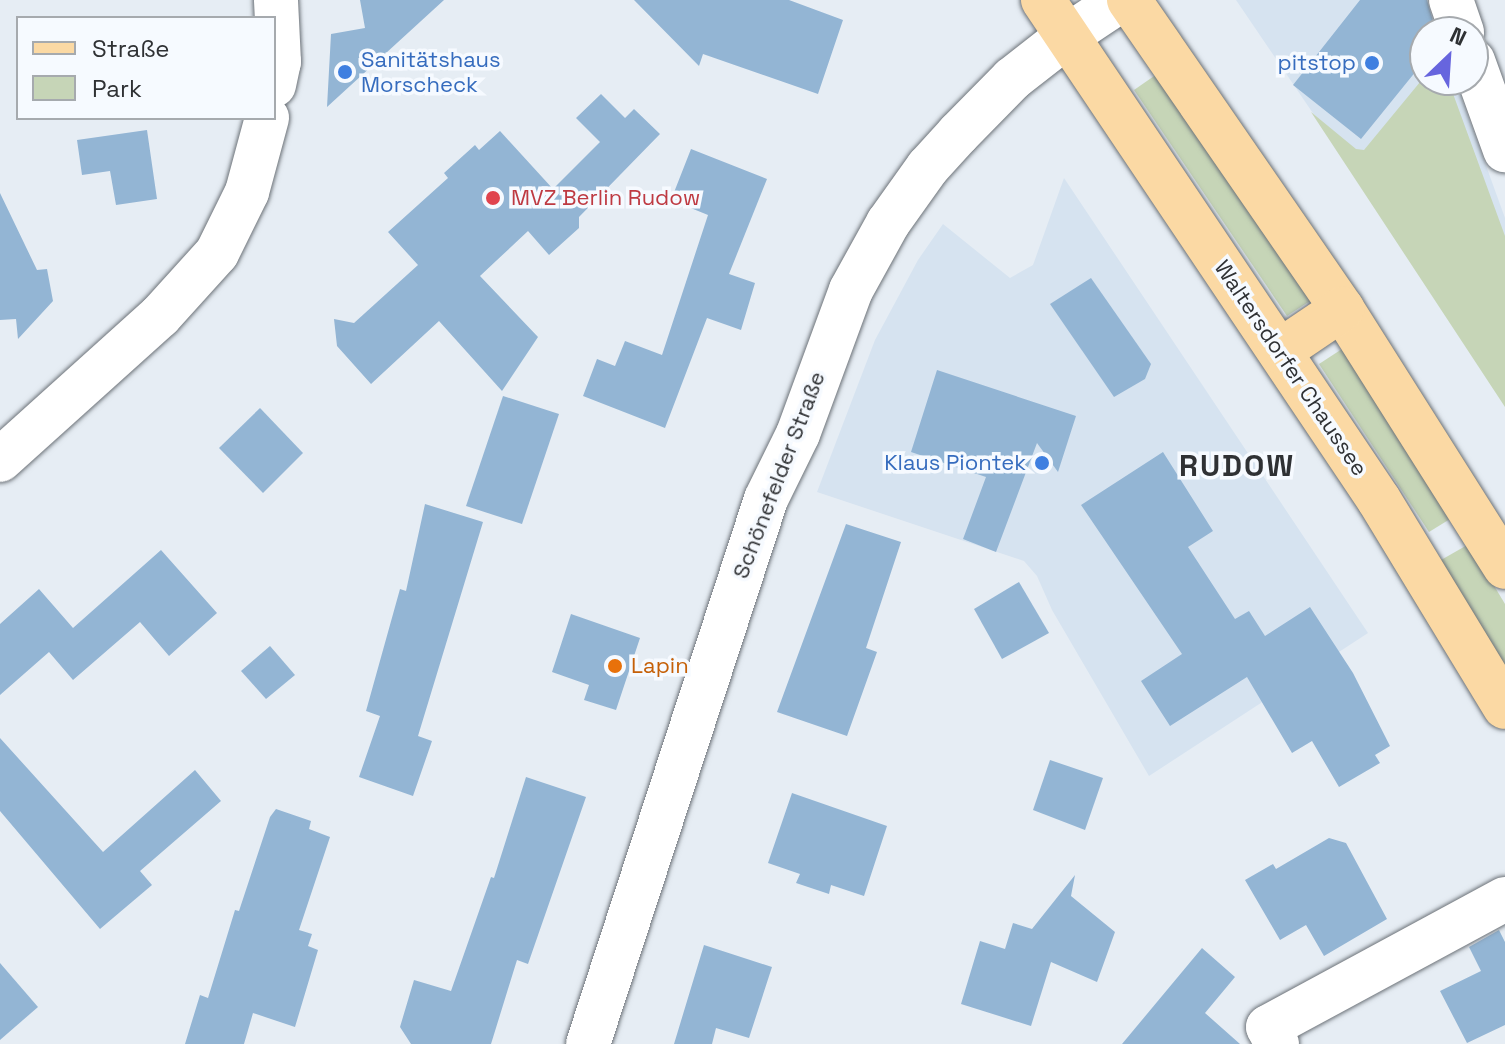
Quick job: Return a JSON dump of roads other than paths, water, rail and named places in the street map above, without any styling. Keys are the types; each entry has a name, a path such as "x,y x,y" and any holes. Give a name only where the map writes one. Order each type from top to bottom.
{"main road":[{"name":"Waltersdorfer Chaussee","path":"1043,0 1418,559 1505,707"},
{"path":"1129,0 1342,309 1505,567"},
{"path":"1280,351 1342,309"}],"street":[{"path":"276,0 279,62 276,76"},
{"name":"Schönefelder Straße","path":"588,1044 766,499 798,434 851,290 888,223 928,167 1005,86 1067,36 1121,0"},
{"path":"1486,96 1505,150"},
{"path":"0,460 160,316 217,253 247,192 266,120"},
{"path":"1277,1044 1268,1027 1505,899"}],"place":[{"name":"pitstop","path":"1372,63"},
{"name":"Sanitätshaus Morscheck","path":"345,72"},
{"name":"MVZ Berlin Rudow","path":"493,198"},
{"name":"Klaus Piontek","path":"1042,463"},
{"name":"Lapin","path":"615,666"}],"district":[{"name":"RUDOW","path":"1237,466"}]}
